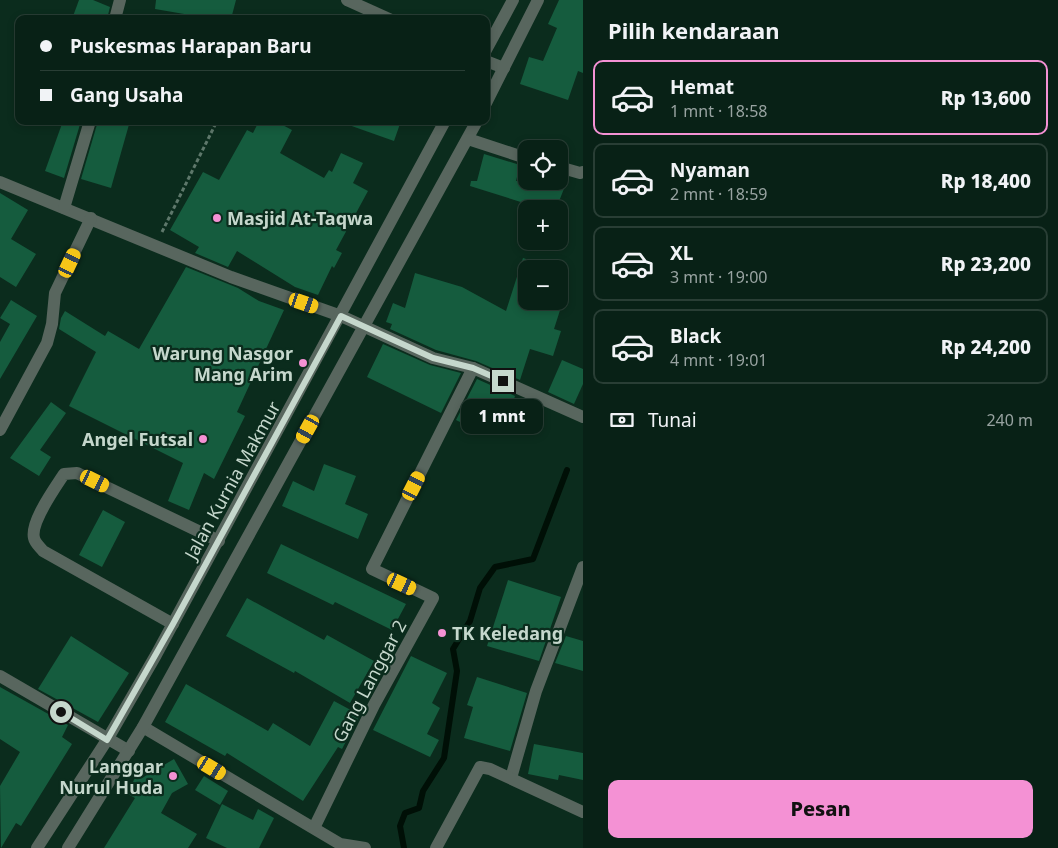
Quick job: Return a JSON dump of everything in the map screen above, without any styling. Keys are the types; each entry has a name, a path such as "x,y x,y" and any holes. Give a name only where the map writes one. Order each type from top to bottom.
{"street":[{"path":"116,15 120,0"},
{"path":"346,0 380,15"},
{"path":"490,43 513,0"},
{"path":"490,95 538,0"},
{"path":"490,63 504,68"},
{"path":"64,208 89,125"},
{"name":"Jalan Kurnia Makmur","path":"37,848 107,740 173,624 443,125"},
{"path":"68,848 129,752 475,125"},
{"path":"468,139 518,155"},
{"path":"568,169 583,172"},
{"path":"0,182 231,277 341,316 433,358 473,368 583,417"},
{"path":"0,430 47,343 52,324 55,293 91,218"},
{"name":"Gang Langgar 2","path":"314,828 374,706 433,598 372,569 473,368"},
{"path":"173,624 43,551 34,540 34,527 48,501 64,474 77,473 219,541"},
{"path":"511,778 536,691 583,566"},
{"path":"0,676 129,752"},
{"path":"143,727 340,844 365,848"},
{"path":"436,848 480,767 511,778 583,812"}],"path":[{"path":"155,245 215,125"}],"building":[{"path":"79,0 93,0 110,7 108,15 73,15"},
{"path":"156,0 236,0 232,15 190,15 155,9"},
{"path":"559,0 583,0 583,73 578,71 568,100 520,84 529,57 543,61 557,28 548,24"},
{"path":"62,125 80,125 64,178 45,171"},
{"path":"97,125 129,125 111,188 81,179"},
{"path":"257,125 283,125 292,130 280,153 324,178 329,170 332,172 341,153 363,163 353,183 368,191 336,250 342,253 334,268 332,266 318,295 295,287 237,251 228,267 195,253 199,247 170,230 203,172 219,180 247,130 253,133"},
{"path":"349,125 400,125 394,141"},
{"path":"484,154 518,164 516,181 518,181 518,190 563,190 560,200 518,201 470,186 471,181 477,181"},
{"path":"0,193 28,210 11,239 36,254 16,287 0,277"},
{"path":"186,267 238,288 259,301 284,310 237,412 245,416 214,479 204,473 189,510 168,501 183,463 69,406 96,352 59,329 61,318 65,311 105,336 108,331 139,349"},
{"path":"415,273 462,287 506,311 518,274 518,310 560,310 554,329 561,331 553,356 530,349 520,380 476,361 436,350 390,329 392,324 386,322 393,303 405,308"},
{"path":"11,300 37,316 0,379 0,342 10,324 0,318"},
{"path":"383,344 430,365 461,373 441,413 367,377"},
{"path":"562,360 583,369 583,384 574,404 548,392"},
{"path":"477,379 515,396 504,431 470,417 466,425 456,420"},
{"path":"51,402 66,413 40,450 51,457 39,476 10,458"},
{"path":"324,464 356,476 345,504 368,514 358,539 282,506 293,481 314,491"},
{"path":"103,510 125,522 102,567 79,555"},
{"path":"281,544 406,604 392,630 335,602 333,605 267,573"},
{"path":"508,580 561,597 539,661 487,646"},
{"path":"247,598 324,640 327,635 374,661 350,703 295,671 294,673 226,636"},
{"path":"71,636 129,673 98,722 38,689"},
{"path":"566,636 583,641 583,671 555,663"},
{"path":"411,656 447,673 432,703 440,708 427,734 439,740 430,757 373,730"},
{"path":"477,677 527,693 510,751 464,738 473,707 467,705"},
{"path":"186,684 268,731 273,723 310,746 334,701 360,715 342,749 338,747 303,801 227,753 225,756 165,722"},
{"path":"0,687 68,725 62,737 72,744 21,826 16,823 1,848 0,786 20,752 0,739"},
{"path":"534,744 583,753 583,780 559,775 558,780 528,774"},
{"path":"174,759 188,784 172,793 161,813 197,834 188,848 104,848 135,798 126,793 137,775 142,778"},
{"path":"204,776 228,791 220,805 195,790"},
{"path":"222,804 253,820 258,809 274,818 259,848 227,848 206,838"}],"waterway":[{"path":"404,848 400,826 405,813 419,808 423,791 444,758 457,671 453,649 470,621 480,588 495,567 533,559 567,470"}],"place":[{"name":"Masjid At-Taqwa","path":"217,218"},
{"name":"Warung Nasgor Mang Arim","path":"303,363"},
{"name":"Angel Futsal","path":"203,439"},
{"name":"TK Keledang","path":"442,633"},
{"name":"Langgar Nurul Huda","path":"173,776"}],"route":[{"path":"61,712 107,740 173,624 341,316 433,358 473,368 503,381"}]}
